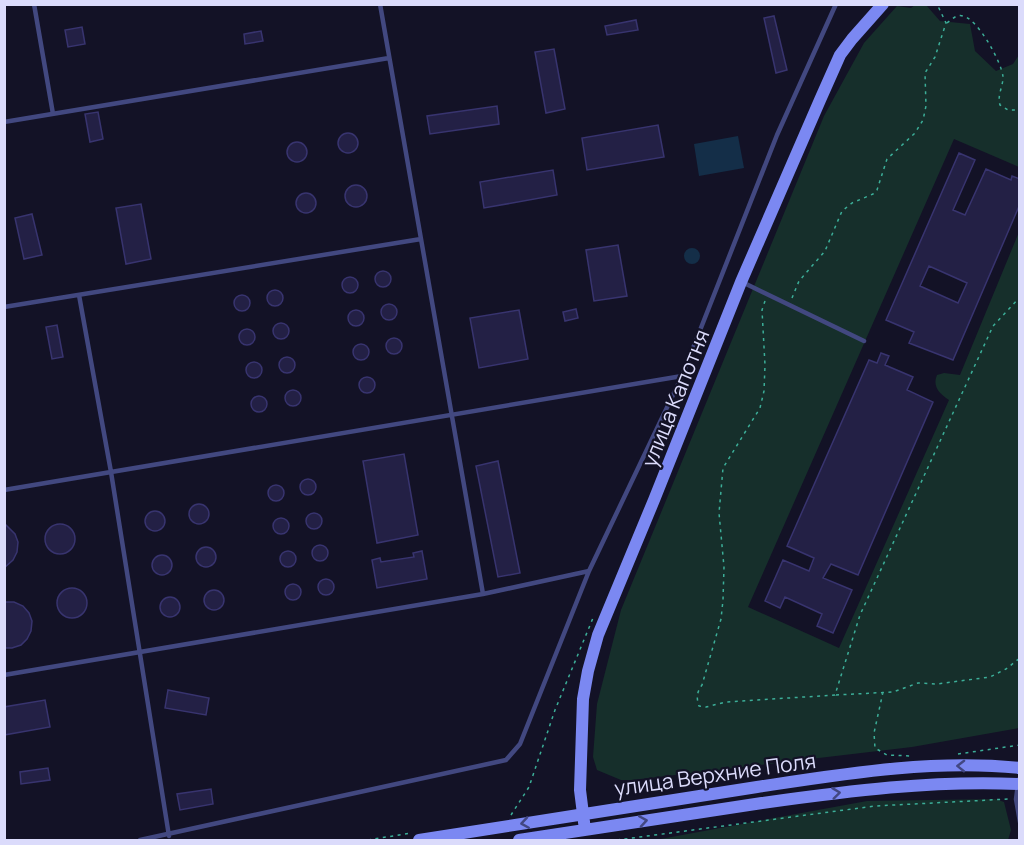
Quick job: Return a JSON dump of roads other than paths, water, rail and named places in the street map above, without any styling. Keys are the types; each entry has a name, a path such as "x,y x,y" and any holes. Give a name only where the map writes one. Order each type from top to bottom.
{"main road":[{"name":"улица Капотня","path":"585,830 580,790 584,699 588,671 598,635 741,282 840,55 883,4"},
{"name":"улица Верхние Поля","path":"419,840 760,786 875,771 941,766 1020,768"},
{"name":"улица Верхние Поля","path":"519,840 886,786 958,782 1019,784"}],"lane":[{"path":"34,4 53,114"},
{"path":"380,4 483,594"},
{"path":"140,840 169,836 506,760 520,744 589,571 682,376 777,135 836,4"},
{"path":"4,122 389,58"},
{"path":"4,307 421,239"},
{"path":"741,282 864,341"},
{"path":"79,295 111,472 169,836"},
{"path":"4,490 682,376"},
{"path":"4,675 483,594 589,571"},
{"path":"1019,784 1016,799 1020,822"}],"water":[{"path":"738,136 744,168 699,176 694,144"},
{"path":"689,248 695,248 700,256 698,262 689,264 684,259 684,253"}]}
